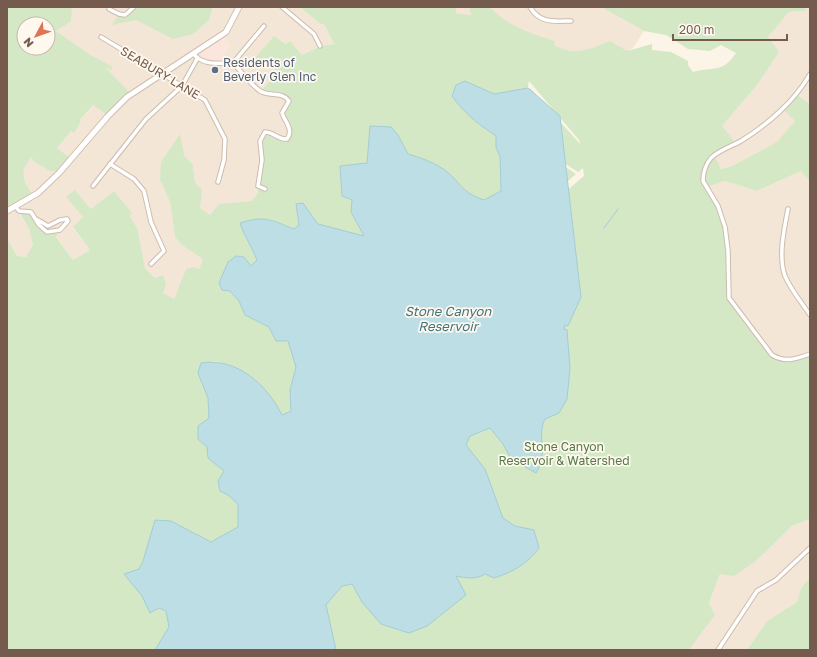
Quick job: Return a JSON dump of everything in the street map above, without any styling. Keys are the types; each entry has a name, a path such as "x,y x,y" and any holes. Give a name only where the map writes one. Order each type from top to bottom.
{"main road":[{"path":"7,211 38,193 59,173 108,116 127,97 226,32 239,7"}],"street":[{"path":"110,9 124,15 134,7"},
{"path":"282,7 314,34 320,46"},
{"path":"530,7 539,18 546,21 571,21"},
{"path":"233,63 264,26"},
{"name":"SEABURY LANE","path":"101,38 205,100 224,134 224,160 218,182"},
{"path":"193,53 197,59 208,63 233,63 260,91 286,97 289,101 282,113 290,130 290,135 287,139 283,140 272,133 265,132 260,141 262,160 258,186 265,189"},
{"path":"93,186 146,119 182,86 197,59"},
{"path":"810,74 796,94 762,126 740,141 714,155 706,165 703,175 703,180 718,206 725,227 728,251 728,292 731,303 772,355 777,358 790,360 810,354"},
{"path":"110,164 134,179 144,191 150,222 164,251 151,264"},
{"path":"15,206 19,211 31,212 39,225 47,232 60,230 68,221 67,219 60,220 48,226 36,219"},
{"path":"788,209 782,236 784,270 788,282 810,316"},
{"path":"806,309 810,306"},
{"path":"718,650 757,591 776,580 810,548"}],"shaded area":[{"path":"72,7 134,7 136,20 173,38 209,20 213,7 300,7 320,24 324,24 334,44 320,46 302,55 290,41 255,58 280,72 280,95 289,101 283,118 290,135 261,155 258,193 252,202 220,205 212,216 199,208 201,190 195,182 193,165 184,155 160,180 170,202 175,237 204,258 199,269 186,269 174,299 163,294 155,278 145,268 138,230 91,209 75,190 83,217 73,228 90,250 73,260 53,232 47,232 19,212 29,229 36,258 17,256 7,238 7,206 9,209 27,187 22,169 31,156 57,148 93,105 108,116 100,62 56,31","holes":["231,45 225,52 221,63 193,53"]},
{"path":"456,7 601,7 644,31 633,48 612,60 550,55 555,41 527,33 507,24 496,15 471,15 456,13"},
{"path":"806,7 810,7 810,104 797,94 795,121 778,142 732,166 720,169 714,155 733,144 720,128 757,85 768,37 789,12 805,11"},
{"path":"222,34 231,45 225,52 221,63 208,63 193,53"},
{"path":"801,171 810,182 810,354 790,361 772,355 731,303 706,186 725,181 757,191"},
{"path":"810,519 810,577 801,588 797,602 767,621 747,650 689,650 715,615 709,603 720,574 756,561 792,526"}],"green space":[{"path":"7,7 72,7 71,21 56,31 92,56 113,67 111,70 105,67 131,94 108,116 93,105 80,120 81,121 74,133 71,131 57,148 71,159 59,173 53,170 52,172 32,160 33,158 31,157 23,170 25,182 33,196 9,210 7,206"},
{"path":"134,7 213,7 209,20 193,34 173,39 136,20 112,25 119,14 125,15"},
{"name":"Stone Canyon Reservoir & Watershed","path":"300,7 456,7 456,13 472,15 469,10 470,8 489,7 512,24 528,32 555,41 554,45 562,49 575,51 589,49 610,41 627,51 652,44 652,50 671,52 688,61 688,65 693,72 722,67 731,60 736,53 721,45 710,51 688,49 666,35 644,31 601,7 806,7 805,11 789,12 768,37 779,52 757,85 722,126 734,141 732,142 734,144 714,155 721,169 732,166 777,142 795,121 782,108 796,94 810,104 810,182 801,171 757,191 725,181 706,187 718,206 725,227 728,251 729,298 772,355 786,360 796,359 810,354 810,519 792,526 756,561 734,576 720,574 709,603 715,615 689,650 7,650 7,238 17,256 26,257 33,245 29,229 19,211 29,212 34,216 43,229 58,234 56,237 73,260 90,250 73,227 83,217 66,197 75,190 91,209 114,191 132,213 130,216 138,230 145,268 155,278 163,275 166,285 163,293 174,299 186,269 194,267 199,269 203,259 182,245 175,237 170,202 160,180 161,162 180,134 184,155 193,165 195,182 202,190 200,208 210,215 219,204 252,201 258,193 258,180 262,160 260,141 263,134 268,132 278,138 287,139 290,132 282,113 289,101 286,97 260,91 280,72 255,58 274,36 285,44 290,41 302,55 320,46 334,44 324,24 320,24","holes":["529,81 579,140 580,144 530,88 523,132 532,142 578,172 583,168 584,176 528,223 507,224 505,239 493,254 485,259 466,266 450,280 456,287 220,491 219,488 251,461 233,440 218,465 215,463 230,437 209,412 208,408 232,434 237,425 267,396 212,361 220,362 271,397 240,427 234,437 253,459 301,417 290,388 292,383 304,415 346,378 311,359 295,375 296,369 309,356 304,339 258,312 254,319 251,318 255,310 237,299 231,292 257,307 272,281 253,250 251,242 263,257 275,278 303,262 285,236 284,226 270,222 245,234 243,231 269,219 287,226 288,234 307,261 317,255 333,235 312,222 307,213 307,208 318,224 352,234 362,241 365,236 385,168 369,160 371,157 386,164 396,133 398,136 390,166 436,185 442,169 445,171 438,187 496,240 502,219 507,216 519,217 495,194 498,193 524,218 549,197 501,161 501,157 552,195 576,174 530,144 521,135 496,142 496,138 518,132 484,91 489,93 520,129","178,524 181,526 145,558 146,553"]},
{"path":"810,577 810,650 747,650 767,621 797,602 801,588"}],"water":[{"name":"Stone Canyon Reservoir","path":"465,81 494,94 528,88 560,116 581,297 568,326 565,325 564,329 567,330 570,368 567,399 559,413 545,419 542,432 542,459 536,473 511,459 503,444 490,428 470,436 466,445 485,469 503,518 515,526 534,530 539,548 530,559 519,567 494,578 485,574 475,578 456,576 466,595 427,626 409,633 381,624 362,602 352,584 342,586 326,605 336,650 155,650 169,627 166,611 159,608 150,613 142,596 124,574 139,569 143,561 155,520 171,521 211,542 238,527 238,504 228,495 220,491 218,481 224,471 208,458 207,447 198,439 198,426 209,418 208,398 198,373 201,363 214,362 227,364 238,369 259,384 268,393 282,415 291,411 290,390 296,367 288,341 276,341 269,327 245,315 239,301 230,291 222,290 219,283 228,262 236,256 244,257 251,266 257,260 240,223 262,219 279,223 294,229 299,225 296,204 303,203 318,224 364,236 351,212 352,200 342,196 340,166 367,163 370,126 391,127 398,135 408,154 439,166 466,191 476,197 484,200 501,191 500,156 496,148 496,136 461,108 452,96 456,85"}],"waterway":[{"path":"604,228 618,209"}],"place":[{"name":"Residents of Beverly Glen Inc","path":"215,70"}]}
